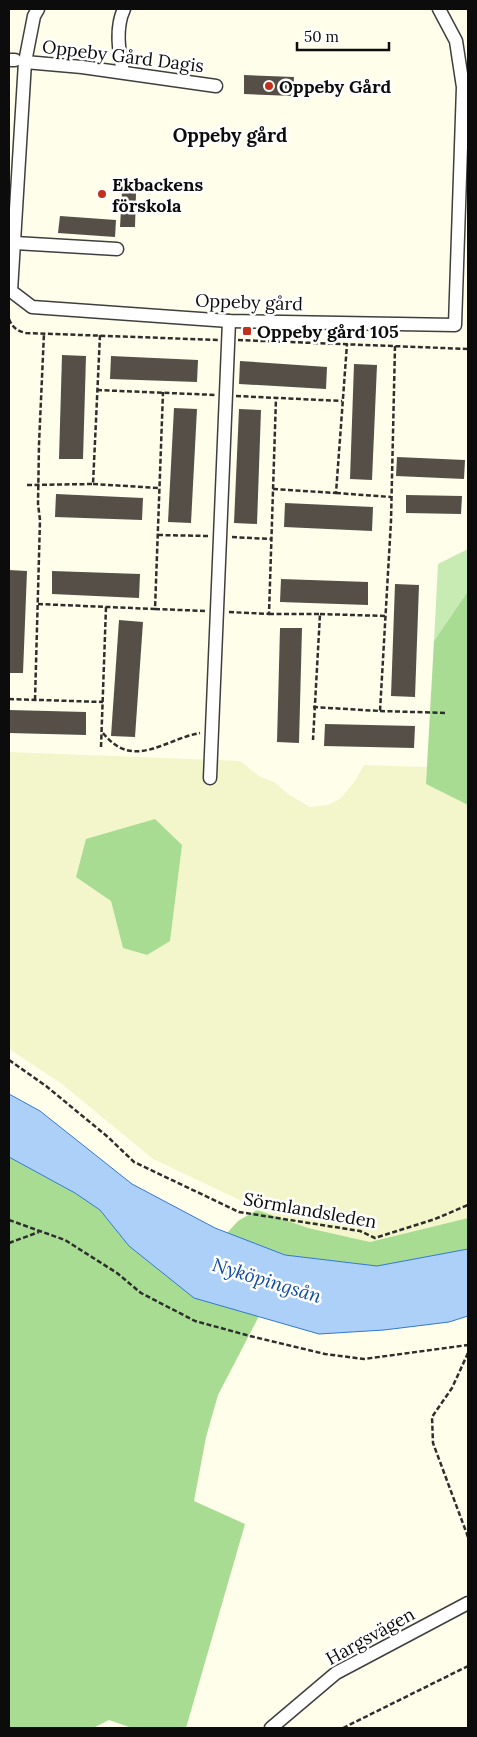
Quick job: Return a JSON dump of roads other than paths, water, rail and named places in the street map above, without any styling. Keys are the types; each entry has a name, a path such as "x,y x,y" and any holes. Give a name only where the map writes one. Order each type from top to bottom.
{"street":[{"name":"Oppeby gård","path":"38,9 16,61 15,244 11,291 32,307 229,321 455,325 463,87 456,41 438,9"},
{"path":"123,72 119,50 120,17 124,9"},
{"name":"Oppeby Gård Dagis","path":"16,61 123,72 216,86"},
{"path":"15,244 117,249"},
{"path":"210,778 229,321"},
{"name":"Hargsvägen","path":"271,1728 336,1672 468,1603"}],"water":[{"name":"Nyköpingsån","path":"9,1094 40,1111 132,1184 215,1228 285,1255 377,1266 468,1249 468,1316 449,1322 384,1330 319,1334 194,1298 129,1246 100,1210 75,1193 9,1157"}],"place":[{"name":"Oppeby Gård","path":"269,86"},
{"name":"Ekbackens förskola","path":"102,194"},
{"name":"Oppeby gård 105","path":"247,331"}],"district":[{"name":"Oppeby gård","path":"230,135"}]}
